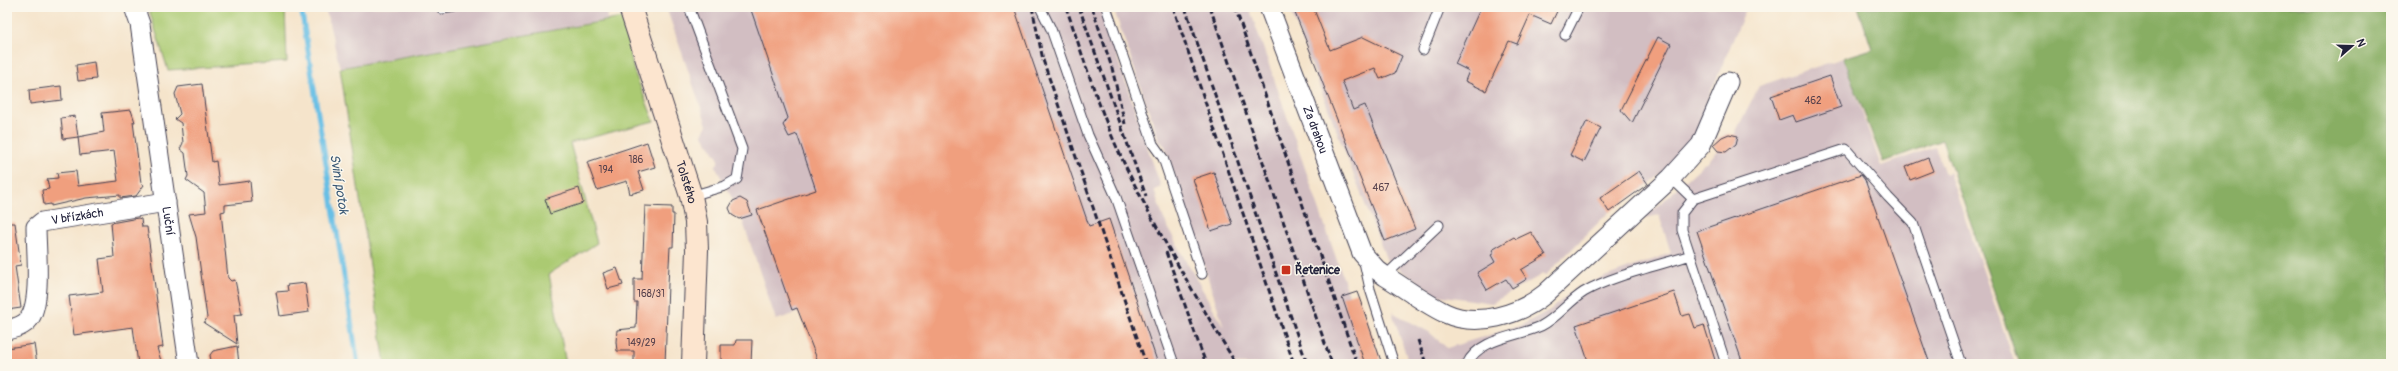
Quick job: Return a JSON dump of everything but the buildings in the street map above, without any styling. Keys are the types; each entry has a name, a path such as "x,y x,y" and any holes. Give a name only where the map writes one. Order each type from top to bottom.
{"street":[{"name":"Luční","path":"134,7 140,24 189,364"},
{"name":"Tolstého","path":"630,7 691,196 696,222 697,250 693,364"},
{"name":"Za drahou","path":"1268,7 1362,253"},
{"path":"1362,253 1377,270 1385,276 1446,314 1478,319 1507,314 1524,308 1545,294 1671,178 1701,145 1728,82"},
{"name":"V břízkách","path":"7,330 18,327 29,320 36,305 36,227 42,222 166,202"}],"lane":[{"path":"442,9 455,7"},
{"path":"688,7 742,148 737,179 725,186 691,196"},
{"path":"1040,7 1051,29 1088,135 1116,197 1174,364"},
{"path":"1106,7 1153,144 1163,158 1202,274"},
{"path":"1423,50 1440,7"},
{"path":"1565,35 1579,7"},
{"path":"1726,364 1682,230 1682,213 1693,199 1846,149 1888,197 1914,222 1961,364"},
{"path":"1671,178 1693,199"},
{"path":"1385,276 1439,225"},
{"path":"1362,253 1370,289 1394,364"},
{"path":"1467,364 1471,356 1487,344 1532,330 1548,322 1584,292 1604,283 1691,255"}],"shaded area":[{"path":"325,7 606,7 607,20 340,68"},
{"path":"666,7 1100,7 1161,187 1154,190 1163,217 1179,249 1224,327 1165,146 1159,140 1113,7 1249,7 1373,364 819,364 813,345 844,334 831,296 797,308 799,312 776,320 742,219 732,215 729,208 733,200 715,166 718,163 718,158 702,134 707,125"},
{"path":"1286,7 1747,7 1704,108 1708,111 1694,141 1686,153 1648,185 1609,212 1546,275 1543,274 1492,303 1438,295 1387,261 1291,12"},
{"path":"1843,58 1881,166 1935,147 1945,174 1949,172 2015,364 1409,364 1392,312 1429,332 1447,348 1522,325 1550,310 1577,287 1671,253 1659,215 1645,218 1718,151 1715,143 1717,140 1726,134 1734,135 1759,86"}],"green space":[{"path":"148,7 285,7 287,62 168,70"},
{"path":"1858,7 2391,7 2391,364 2019,364 1942,140 1883,162 1843,58 1872,49"},
{"path":"622,18 634,71 654,121 570,143 597,243 549,274 566,364 385,364 340,68"}],"waterway":[{"name":"Sviní potok","path":"301,7 358,364"}],"railway":[{"path":"1032,7 1043,60 1146,364"},
{"path":"1066,7 1100,105 1124,163 1164,240 1236,364"},
{"path":"1079,7 1146,196"},
{"path":"1092,7 1112,68 1125,124"},
{"path":"1173,7 1294,364"},
{"path":"1185,7 1307,364"},
{"path":"1210,7 1332,364"},
{"path":"1235,7 1357,364"},
{"path":"1166,252 1206,364"},
{"path":"1418,340 1426,364"}],"place":[{"name":"Řetenice","path":"1286,270"}]}
